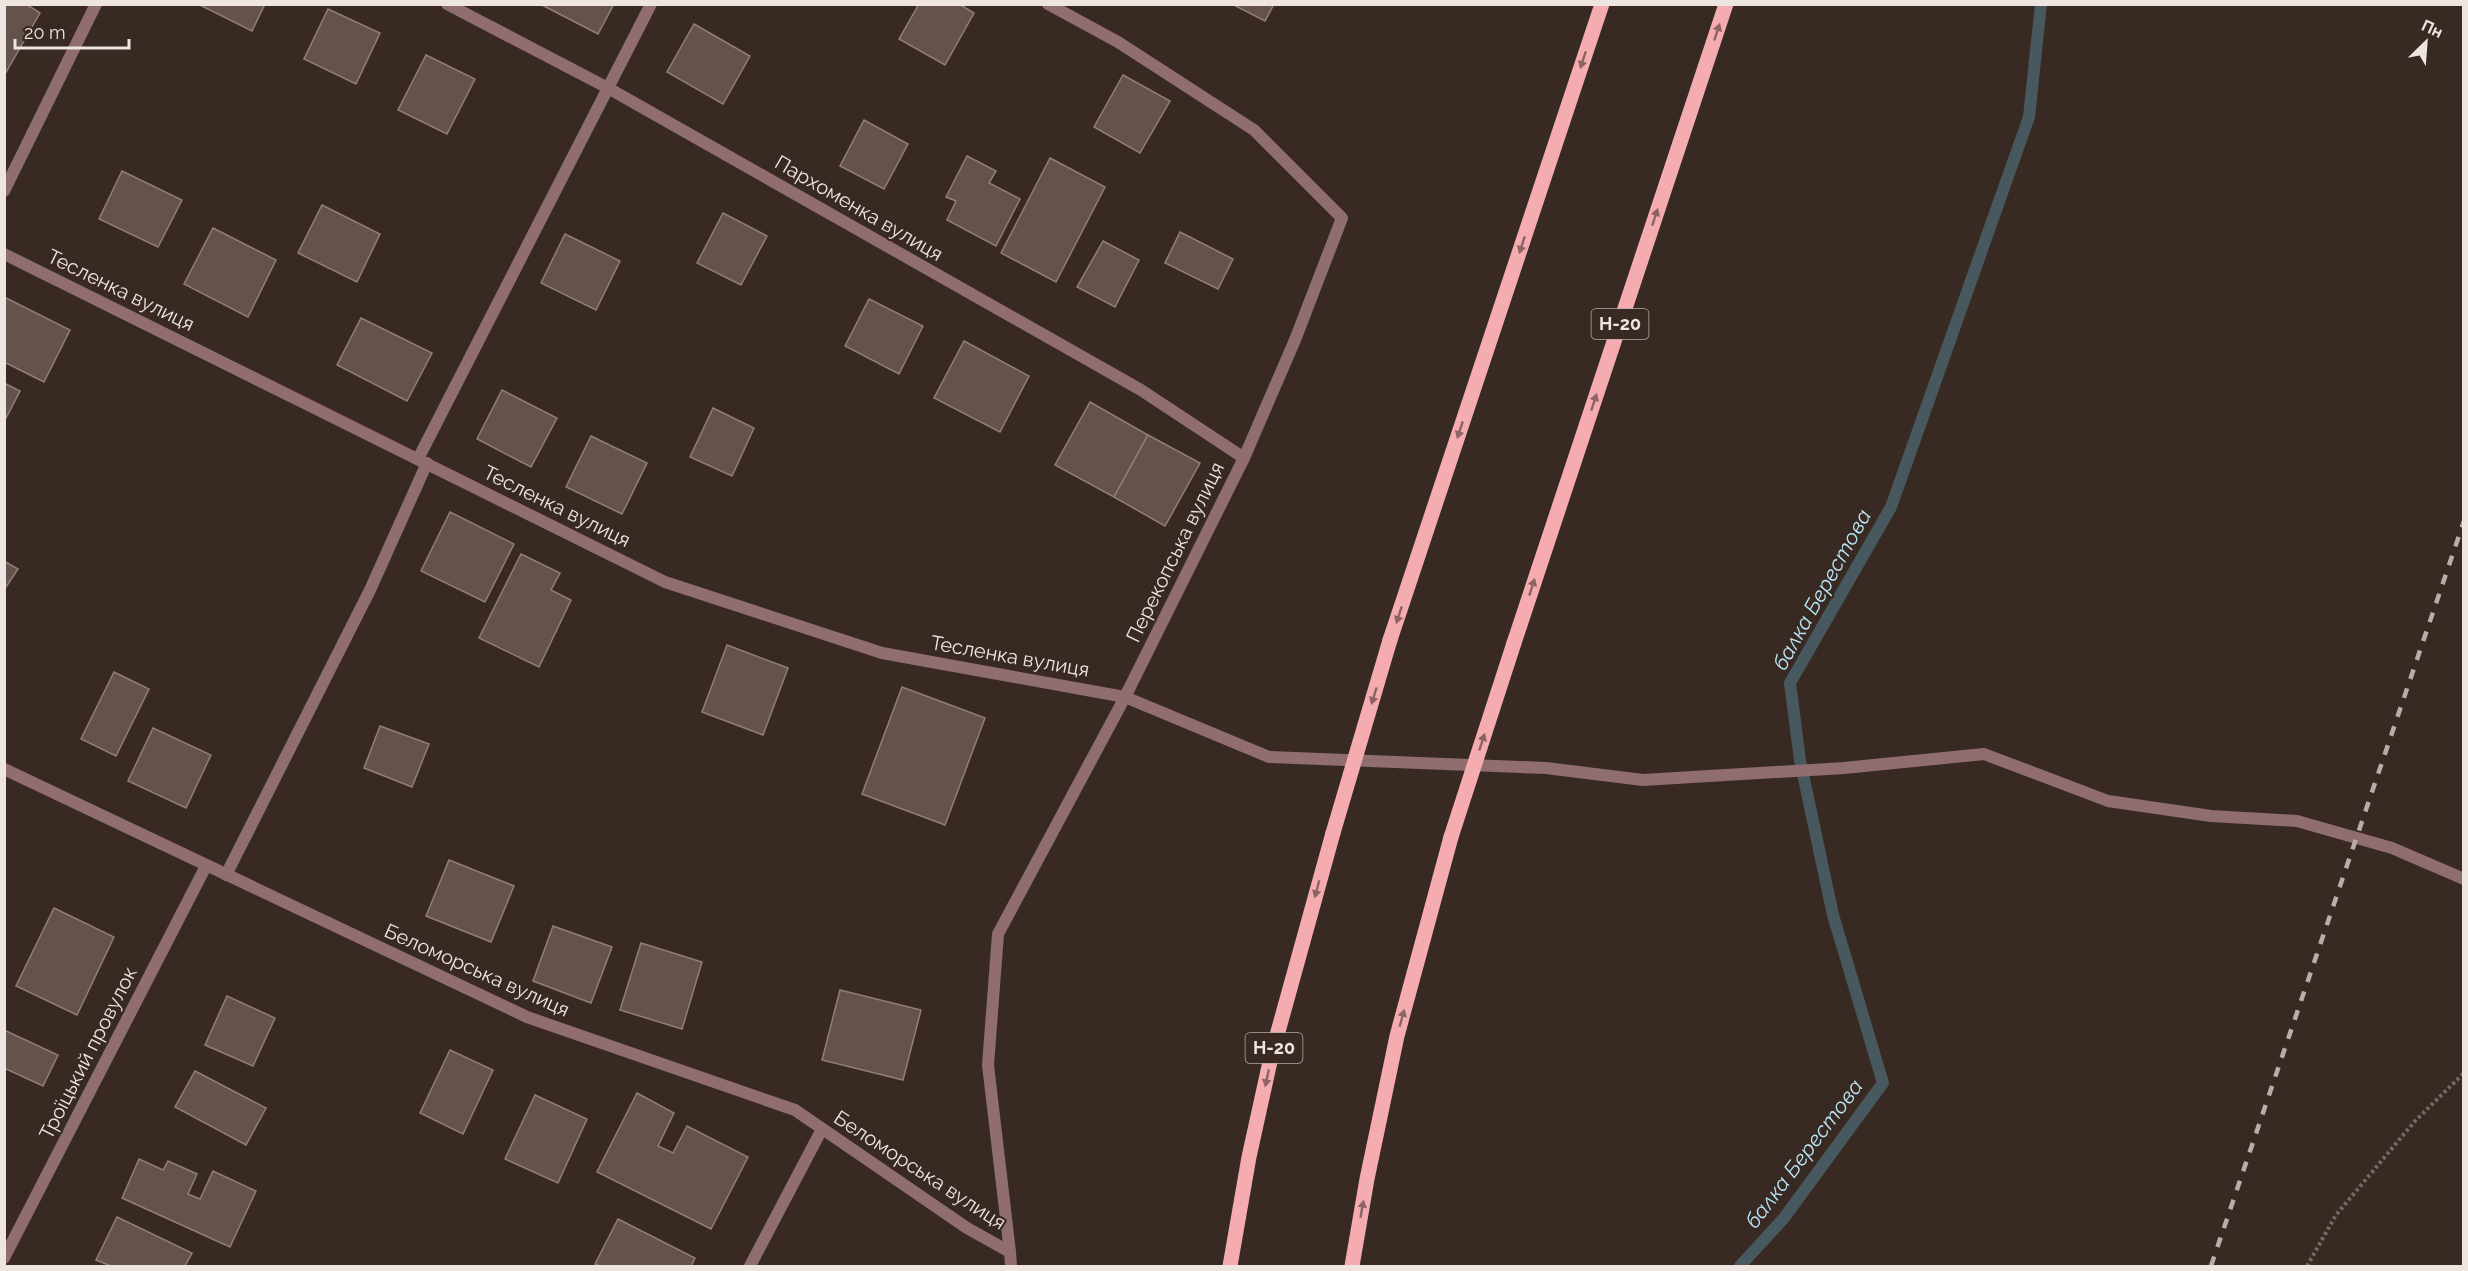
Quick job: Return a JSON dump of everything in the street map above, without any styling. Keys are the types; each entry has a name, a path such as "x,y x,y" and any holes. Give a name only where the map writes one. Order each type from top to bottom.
{"main road":[{"name":"Н-20","path":"1230,1266 1249,1157 1271,1057 1333,833 1390,640 1602,4"},
{"name":"Н-20","path":"1352,1266 1367,1179 1397,1036 1451,837 1726,4"}],"street":[{"path":"4,190 96,4"},
{"name":"Пархоменка вулиця","path":"447,4 608,88 1141,390 1244,458"},
{"path":"226,875 370,590 423,461 651,4"},
{"name":"Перекопська вулиця","path":"1010,1252 988,1065 998,934 1125,697 1244,458 1295,340 1342,218 1254,130 1118,42 1048,4"},
{"name":"Тесленка вулиця","path":"4,254 665,582 882,653 1125,697 1269,757 1546,768 1643,780 1833,769 1984,754 2108,801 2211,816 2297,821 2392,848 2463,879"},
{"name":"Беломорська вулиця","path":"4,769 527,1017 795,1110 967,1228 1010,1252 1011,1266"},
{"name":"Троїцький провулок","path":"4,1258 206,866"},
{"path":"750,1266 822,1129"}],"path":[{"path":"2307,1266 2336,1215 2415,1121 2463,1073"}],"building":[{"path":"4,4 26,4 40,13 5,74"},
{"path":"198,4 265,4 252,31"},
{"path":"540,4 614,4 598,34"},
{"path":"919,4 959,4 974,13 945,65 899,39"},
{"path":"1232,4 1274,4 1265,21"},
{"path":"328,9 380,33 356,84 304,59"},
{"path":"694,24 750,56 723,104 667,72"},
{"path":"426,55 475,79 447,134 398,110"},
{"path":"1123,75 1170,101 1140,153 1094,127"},
{"path":"864,120 908,144 884,189 840,166"},
{"path":"967,156 996,171 989,183 1020,199 996,246 947,220 956,201 946,197"},
{"path":"1050,158 1105,187 1056,282 1001,253"},
{"path":"122,171 182,200 158,247 99,219"},
{"path":"322,205 380,234 357,282 298,253"},
{"path":"723,213 767,236 741,285 697,263"},
{"path":"213,228 276,260 248,317 184,284"},
{"path":"1180,232 1233,259 1218,289 1165,263"},
{"path":"565,234 620,261 596,310 541,283"},
{"path":"1103,241 1139,260 1115,307 1077,287"},
{"path":"4,297 70,330 44,382 4,362"},
{"path":"869,299 923,326 899,374 845,346"},
{"path":"361,318 432,353 407,401 337,365"},
{"path":"964,341 1029,376 1000,432 934,398"},
{"path":"4,383 20,391 4,422"},
{"path":"502,390 557,418 531,467 477,439"},
{"path":"1090,402 1148,435 1114,497 1055,465"},
{"path":"713,408 754,428 732,476 690,457"},
{"path":"1148,435 1200,463 1165,526 1114,497"},
{"path":"591,436 647,463 622,514 566,487"},
{"path":"450,512 514,544 485,602 421,571"},
{"path":"521,554 560,573 551,590 571,600 539,667 479,638"},
{"path":"4,561 18,569 4,590"},
{"path":"727,645 788,668 763,735 702,712"},
{"path":"114,672 149,689 116,756 81,739"},
{"path":"902,687 985,718 945,825 862,794"},
{"path":"380,726 429,744 412,787 364,768"},
{"path":"153,728 211,755 186,808 128,781"},
{"path":"449,860 514,886 491,942 426,916"},
{"path":"54,908 114,937 77,1015 16,986"},
{"path":"553,926 612,947 591,1003 533,981"},
{"path":"641,943 702,962 682,1029 620,1010"},
{"path":"840,990 921,1010 903,1080 822,1060"},
{"path":"227,996 275,1018 253,1066 205,1045"},
{"path":"4,1030 58,1055 43,1086 4,1068"},
{"path":"450,1050 493,1070 463,1134 420,1113"},
{"path":"195,1071 266,1108 246,1145 175,1107"},
{"path":"637,1093 674,1113 658,1146 673,1153 687,1126 748,1157 711,1229 597,1172"},
{"path":"535,1095 587,1119 558,1183 505,1159"},
{"path":"139,1159 163,1170 168,1161 197,1174 188,1194 200,1199 213,1171 256,1191 230,1247 122,1198"},
{"path":"117,1217 192,1253 185,1266 111,1266 96,1260"},
{"path":"618,1219 695,1258 691,1266 600,1266 595,1264"}],"waterway":[{"name":"балка Берестова","path":"1740,1266 1784,1218 1883,1083 1833,915 1800,760 1790,683 1891,507 2029,117 2041,4"}],"railway":[{"path":"2211,1266 2464,521"}]}
